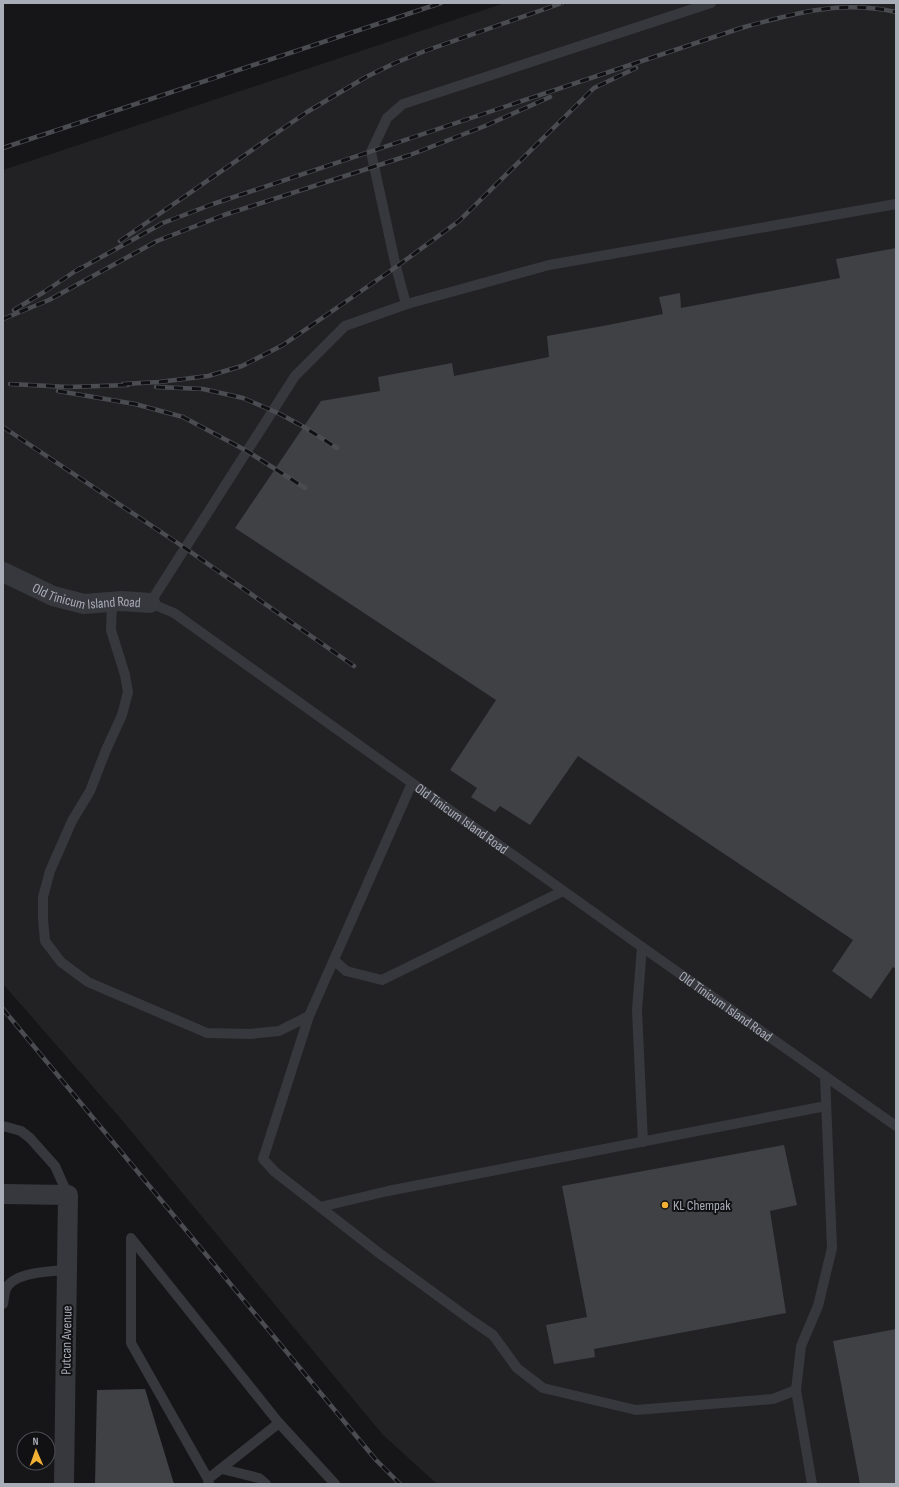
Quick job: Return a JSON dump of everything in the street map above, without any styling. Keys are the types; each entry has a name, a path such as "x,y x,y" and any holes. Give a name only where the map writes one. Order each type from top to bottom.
{"street":[{"name":"Old Tinicum Island Road","path":"3,572 53,596 84,604 122,601 150,603"},
{"path":"3,1194 68,1195"},
{"name":"Putcan Avenue","path":"64,1484 68,1195"}],"lane":[{"path":"406,304 396,267 371,152 387,118 403,104 711,3"},
{"path":"150,603 295,376 345,326 406,304 549,265 896,204"},
{"path":"112,602 111,630 125,675 128,692 122,715 106,750 90,792 72,821 50,871 43,897 45,941 60,962 88,982 207,1033 250,1034 279,1032 309,1016"},
{"name":"Old Tinicum Island Road","path":"150,603 174,613 563,891 896,1126"},
{"path":"412,783 309,1016 263,1160 275,1172 379,1253 471,1320 493,1334 517,1368 543,1388 636,1410 773,1399 796,1390"},
{"path":"334,960 346,971 382,980 563,891"},
{"path":"642,947 638,1010 643,1142"},
{"path":"812,1484 796,1390 801,1346 818,1306 832,1248 825,1076"},
{"path":"320,1207 388,1191 826,1106"},
{"path":"3,1126 21,1131 30,1138 55,1166 68,1195"},
{"path":"279,1423 208,1482 131,1344 131,1238 279,1423 335,1484"},
{"path":"3,1304 6,1288 24,1276 39,1272 67,1270"},
{"path":"222,1469 262,1482"}],"shaded area":[{"path":"505,3 896,3 896,1484 437,1484 383,1435 121,1119 3,984 3,170"}],"building":[{"path":"896,248 896,969 893,967 871,999 832,971 853,940 578,756 530,825 500,806 495,812 471,797 477,788 450,770 496,700 235,528 321,401 380,391 378,377 452,363 454,376 549,357 547,336 663,314 659,297 680,293 681,308 840,278 836,259"},
{"path":"784,1145 797,1205 770,1211 786,1313 594,1349 595,1357 554,1364 546,1325 587,1317 562,1186"},
{"path":"896,1329 896,1484 860,1484 833,1341"},
{"path":"145,1389 174,1484 95,1484 97,1390"}],"railway":[{"path":"3,148 441,3"},
{"path":"120,241 307,112 366,77 425,51 562,3"},
{"path":"76,271 163,223 213,204 741,28 799,13 837,8 856,7 896,12"},
{"path":"123,384 159,382 208,376 242,366 283,345 396,267 459,221 594,88 636,68"},
{"path":"3,319 49,300 157,241 224,215 410,155 485,126 550,97"},
{"path":"14,310 80,268"},
{"path":"10,384 69,387 128,385"},
{"path":"156,387 203,389 243,398 280,414 337,448"},
{"path":"58,391 135,404 183,417 247,451 305,488"},
{"path":"3,427 185,548 354,666"},
{"path":"3,1009 376,1460 400,1484"}],"place":[{"name":"KL Chempak","path":"665,1205"}]}
